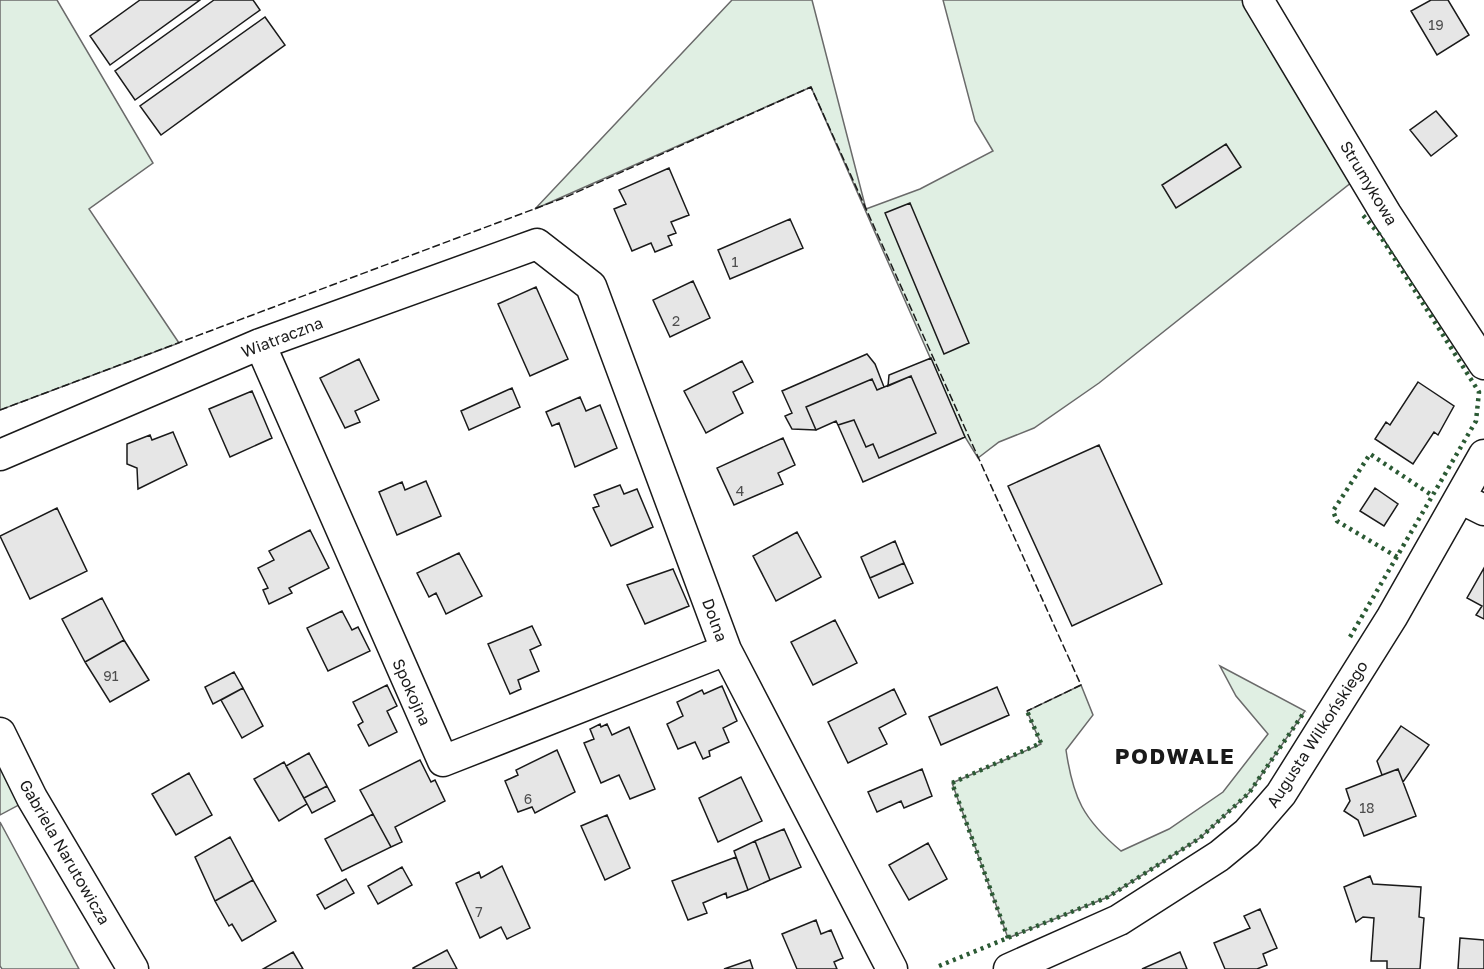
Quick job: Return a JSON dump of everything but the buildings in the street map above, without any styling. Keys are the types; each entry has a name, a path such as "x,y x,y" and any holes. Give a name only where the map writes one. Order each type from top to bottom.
{"street":[{"name":"Strumykowa","path":"1258,0 1386,214 1484,364"},
{"name":"Wiatraczna","path":"0,455 260,344 537,244 564,264"},
{"name":"Dolna","path":"564,264 591,285 726,651 892,969"},
{"name":"Spokojna","path":"260,344 443,761 726,651"},
{"name":"Augusta Wilkońskiego","path":"1009,969 1119,920 1220,856 1247,832 1287,784 1392,617 1472,504 1484,456"},
{"name":"Gabriela Narutowicza","path":"0,733 32,798 133,969"}],"green space":[{"path":"0,0 57,0 153,163 89,209 179,343 0,410"},
{"path":"732,0 812,0 866,209 920,189 993,151 975,121 943,0 1259,0 1362,174 1099,383 1034,428 999,442 978,458 965,437 811,87 535,209"},
{"path":"1220,666 1305,711 1249,793 1200,838 1108,897 1008,938 952,783 1041,744 1027,711 1081,685 1093,715 1066,750 1072,782 1076,795 1089,818 1121,851 1169,829 1223,792 1268,734 1236,696"},
{"path":"0,733 32,798 0,815"},
{"path":"0,822 79,969 2,969 0,966"}],"hedge":[{"path":"1350,637 1476,421 1479,392 1379,234 1361,213"},
{"path":"1397,557 1337,521 1333,511 1370,454 1433,496"},
{"path":"1008,938 952,783 1041,743 1027,711"},
{"path":"939,966 1108,897 1200,838 1249,793 1305,711"}],"fence":[{"path":"0,410 566,197 811,87 1081,685 1027,711"}],"district":[{"name":"PODWALE","path":"1175,755"}]}
